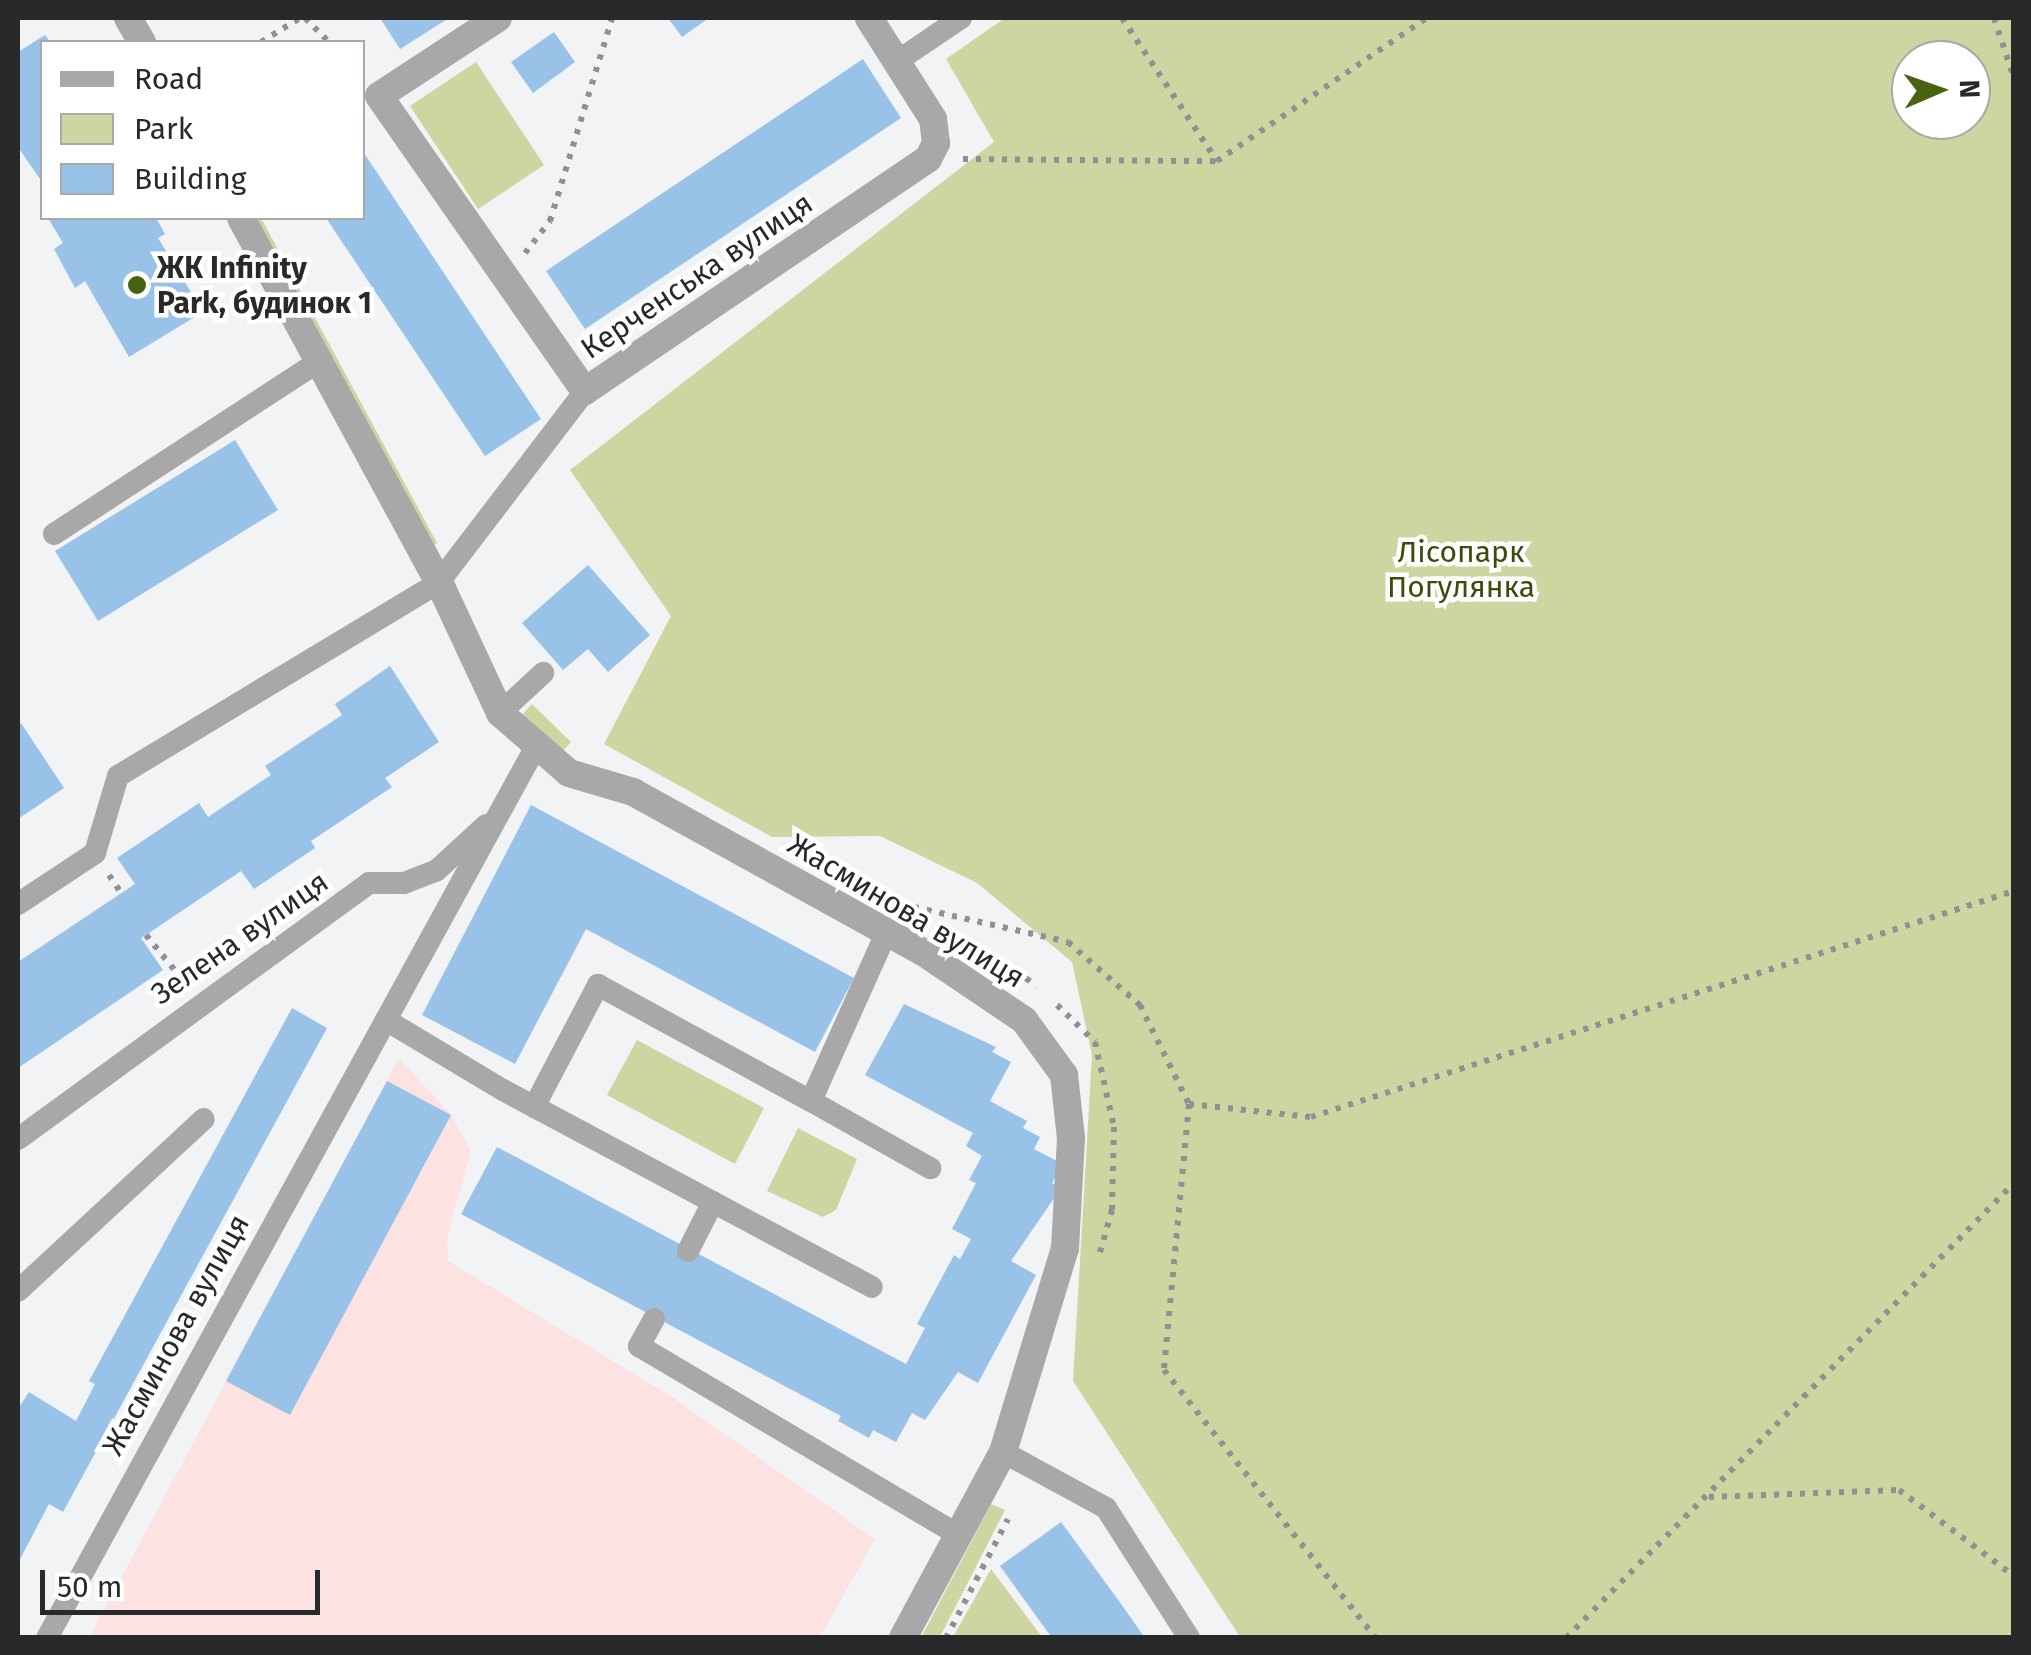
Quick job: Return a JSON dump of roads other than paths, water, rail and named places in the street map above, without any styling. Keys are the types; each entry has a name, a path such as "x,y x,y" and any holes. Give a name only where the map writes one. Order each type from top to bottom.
{"street":[{"path":"128,18 141,40"},
{"name":"Керченська вулиця","path":"498,18 379,96 585,391 928,159 936,143 933,120 899,60"},
{"path":"869,18 899,60"},
{"name":"Жасминова вулиця","path":"242,220 440,582 500,713 569,773 633,792 887,931 1024,1020 1064,1074 1071,1138 1065,1248 1003,1452 903,1638"}],"lane":[{"path":"899,60 961,18"},
{"path":"54,534 319,361"},
{"path":"18,904 95,853 118,776 440,582 585,391"},
{"path":"500,713 544,673"},
{"name":"Жасминова вулиця","path":"46,1638 536,748"},
{"name":"Зелена вулиця","path":"18,1138 368,882 404,882 436,870 502,809"},
{"path":"810,1101 887,931"},
{"path":"534,1107 598,985 930,1168"},
{"path":"386,1020 534,1107 872,1286"},
{"path":"18,1291 204,1119"},
{"path":"688,1251 713,1202"},
{"path":"654,1319 639,1346 958,1535"},
{"path":"1003,1452 1106,1508 1188,1638"}],"place":[{"name":"ЖК Infinity Park, будинок 1","path":"137,285"}],"park label":[{"name":"Лісопарк Погулянка","path":"1461,569"}]}
